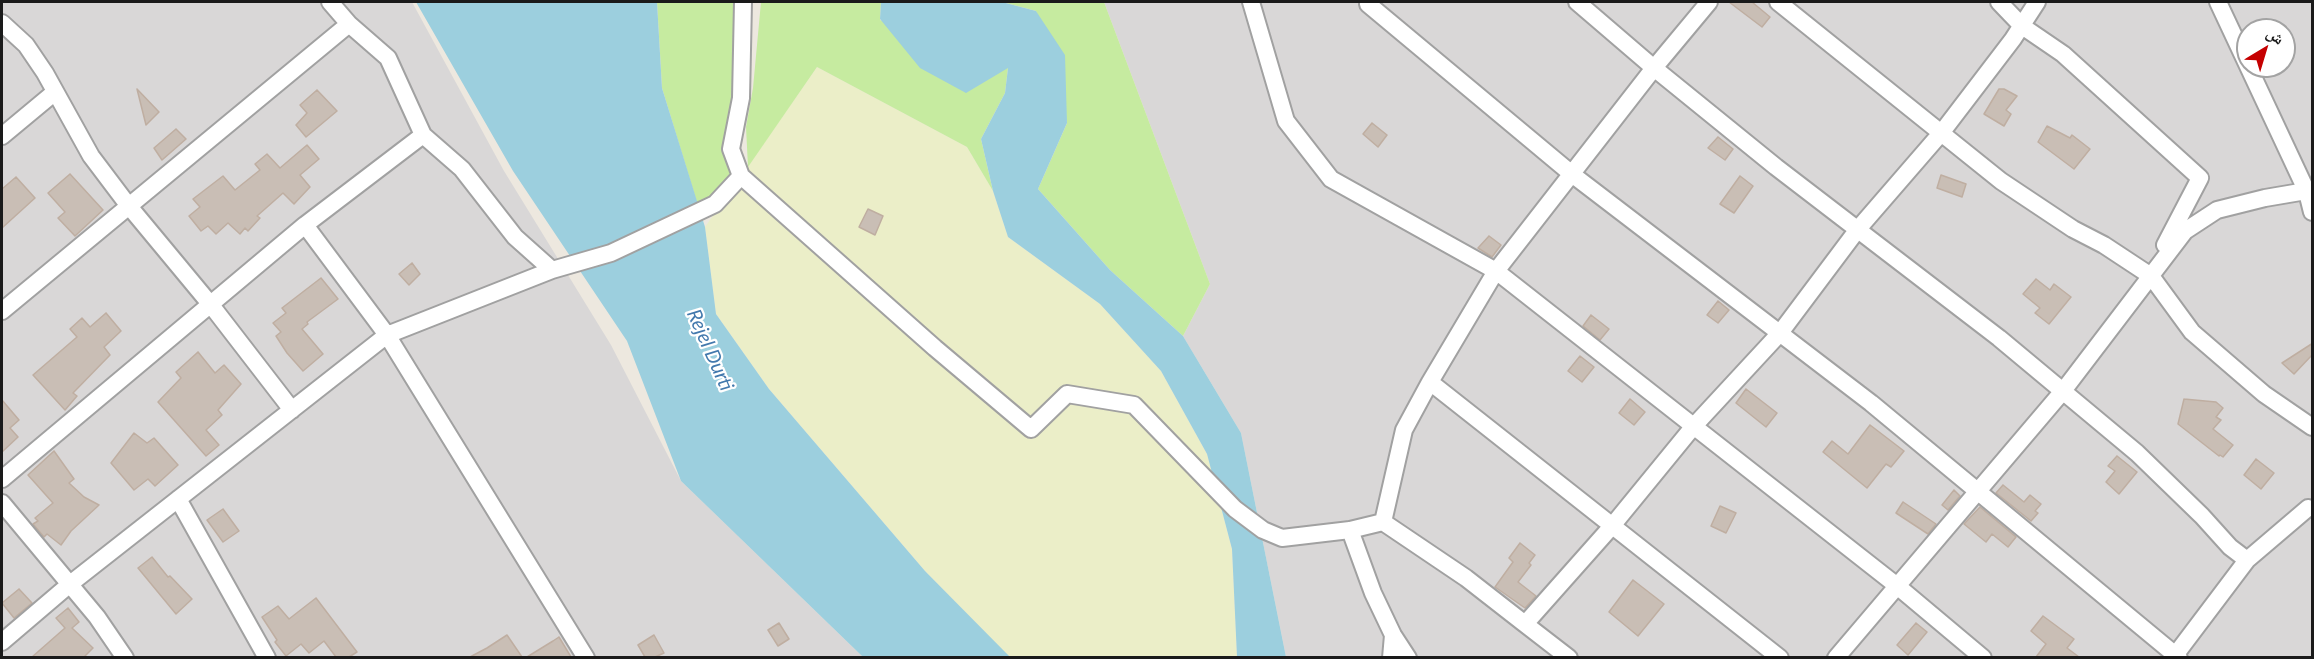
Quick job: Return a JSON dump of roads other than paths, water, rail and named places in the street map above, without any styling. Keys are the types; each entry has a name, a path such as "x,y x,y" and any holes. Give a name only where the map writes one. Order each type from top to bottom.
{"street":[{"path":"330,2 349,24 388,58 423,135 462,169 515,237 552,270"},
{"path":"743,2 741,98 731,148 741,176 935,348 1031,429 1067,394 1134,405 1235,509 1263,530 1282,538 1350,530 1383,522 1466,578 1569,657"},
{"path":"1251,2 1286,121 1331,179 1496,271 1896,585 1983,657"},
{"path":"1577,2 1776,167 1999,338 2063,391 2137,453 2202,516 2230,547 2247,560"},
{"path":"1383,522 1404,430 1496,271 1654,68 1709,2"},
{"path":"1778,2 2001,181 2073,229 2104,245 2151,276 2192,332 2264,394 2313,427"},
{"path":"1999,2 2022,26 2062,54 2200,178 2151,276"},
{"path":"1525,624 1612,526 1693,427 1780,333 1858,229 1942,132 2022,26 2037,2"},
{"path":"2218,2 2236,40"},
{"path":"1368,4 1573,175 1871,403 2176,657 2247,560 2311,508"},
{"path":"2,23 26,45 56,92 91,156 292,410"},
{"path":"2,310 349,24"},
{"path":"2254,78 2310,191 2313,212"},
{"path":"2,136 56,92"},
{"path":"2,479 305,225 423,135"},
{"path":"2,642 70,584 387,335 552,270 611,253 715,204 741,176"},
{"path":"1836,657 2063,391 2185,231 2217,210 2265,198 2310,191"},
{"path":"305,225 387,335 586,657"},
{"path":"1430,382 1780,657"},
{"path":"178,499 267,657"},
{"path":"2,503 97,617 125,657"},
{"path":"1350,530 1373,593 1393,636 1408,657"},
{"path":"1391,657 1393,636"}],"water":[{"name":"Rejel Durti","path":"416,2 657,2 662,88 705,227 716,314 769,389 925,571 1010,657 863,657 681,481 627,341 513,171"},
{"path":"881,2 1002,2 1036,11 1065,55 1067,123 1038,189 1110,270 1183,336 1241,433 1286,657 1237,657 1232,549 1207,454 1161,371 1100,304 1008,237 993,191 981,139 1005,93 1008,68 966,93 920,68 880,19"}]}
